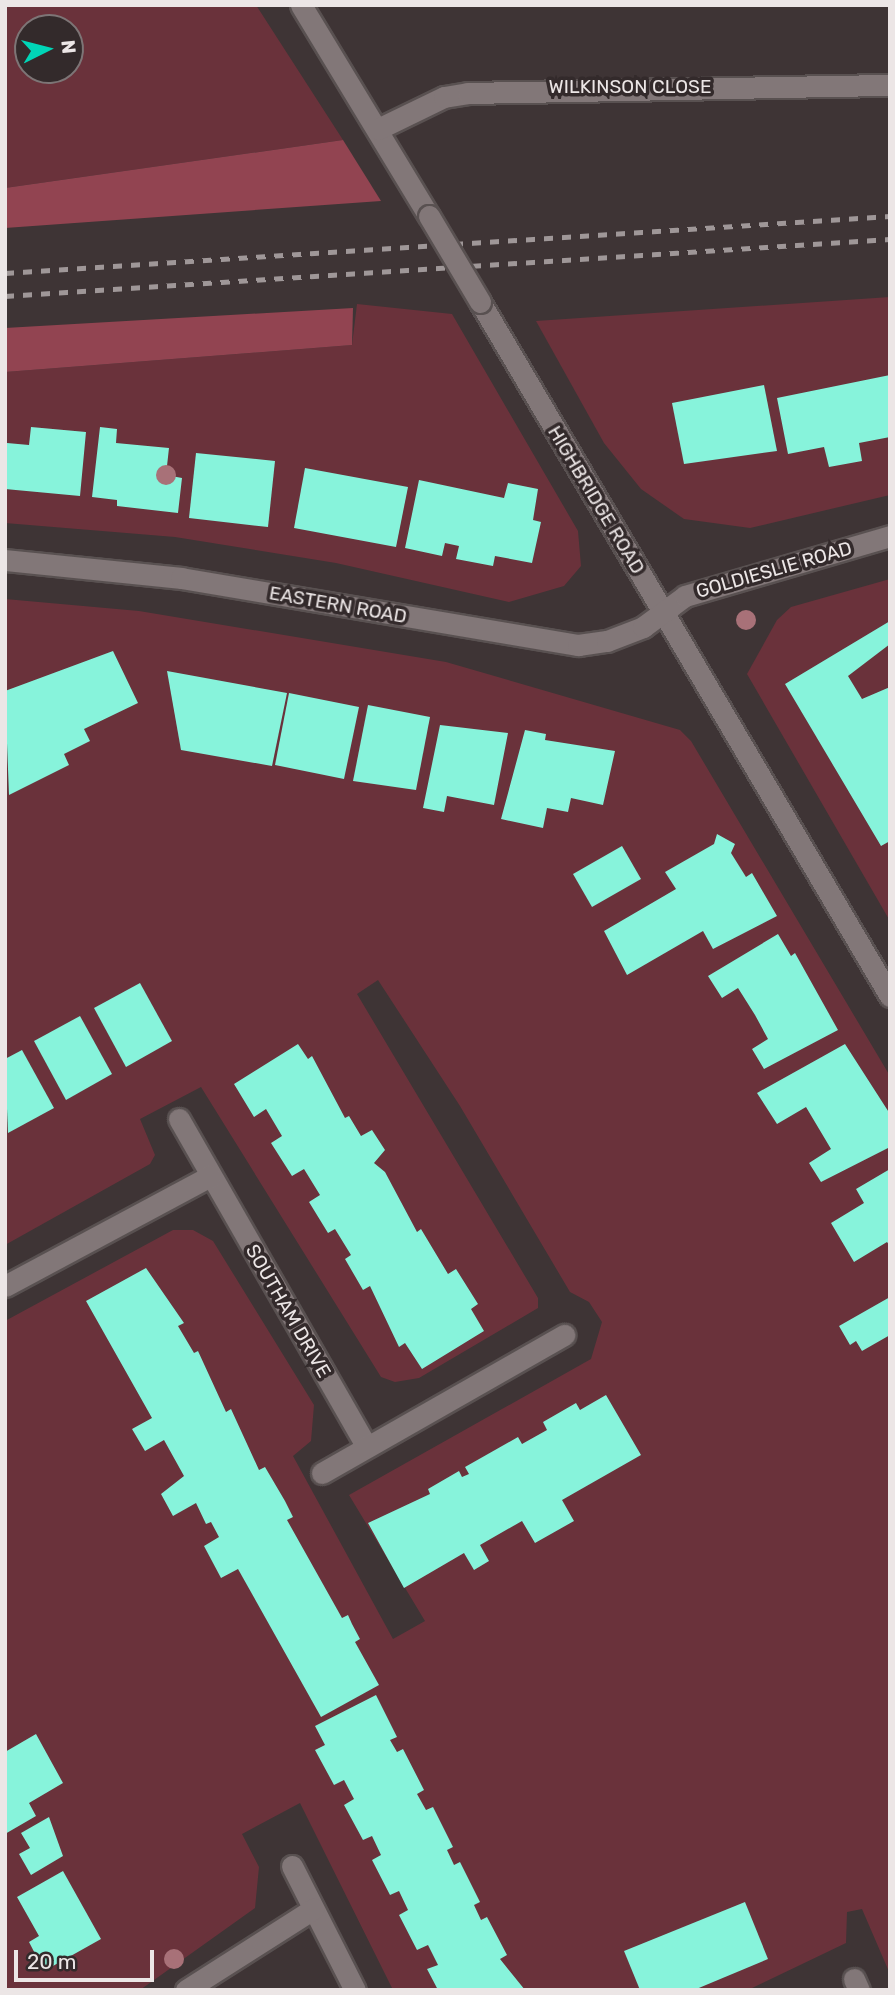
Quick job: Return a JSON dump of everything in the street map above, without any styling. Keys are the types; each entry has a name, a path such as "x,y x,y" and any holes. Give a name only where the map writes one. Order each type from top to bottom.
{"street":[{"name":"HIGHBRIDGE ROAD","path":"301,5 378,129 890,996"},
{"name":"WILKINSON CLOSE","path":"378,129 444,97 468,93 890,85"},
{"name":"GOLDIESLIE ROAD","path":"663,613 685,596 890,536"},
{"name":"EASTERN ROAD","path":"5,559 180,578 567,644 607,641 663,613"},
{"name":"SOUTHAM DRIVE","path":"179,1119 366,1446"},
{"path":"5,1286 210,1176"},
{"path":"322,1473 564,1335"},
{"path":"292,1866 355,1990"},
{"path":"186,1990 313,1909"}],"shaded area":[{"path":"5,5 256,5 343,140 5,188"},
{"path":"343,140 381,201 5,228 5,188"},
{"path":"890,297 890,495 750,528 684,519 641,489 604,443 536,321"},
{"path":"357,304 452,314 578,531 581,566 564,586 509,602 336,563 175,537 5,523 5,372 352,345"},
{"path":"353,308 352,345 5,372 5,328"},
{"path":"890,579 890,921 747,674 777,620 791,607"},
{"path":"5,599 139,611 446,662 680,730 691,741 890,1076 890,1974 862,1909 847,1912 846,1943 748,1990 393,1990 300,1803 242,1834 259,1867 255,1908 140,1990 5,1990 5,1321 173,1230 193,1230 213,1241 314,1405 311,1441 293,1456 393,1639 425,1621 349,1495 591,1359 602,1322 589,1302 570,1292 460,1106 378,980 357,994 538,1298 538,1308 419,1378 395,1382 381,1377 201,1087 140,1119 155,1155 150,1164 5,1245"}],"building":[{"path":"890,375 890,437 859,443 862,461 829,467 824,447 788,454 777,398"},
{"path":"764,385 777,451 684,464 672,403"},
{"path":"31,427 86,432 80,496 5,489 7,443 29,445"},
{"path":"100,427 117,429 116,443 169,448 166,475 182,478 178,513 117,506 117,500 92,497"},
{"path":"196,453 275,461 268,527 189,518"},
{"path":"305,468 408,487 396,547 294,528"},
{"path":"419,480 504,498 508,483 538,489 533,520 541,522 532,563 495,556 493,566 456,559 459,546 445,543 442,556 405,548"},
{"path":"890,621 890,644 848,676 862,699 890,687 890,841 881,846 785,684"},
{"path":"113,651 138,703 84,729 90,741 64,754 69,765 9,795 5,691"},
{"path":"167,671 287,693 272,766 181,750"},
{"path":"289,693 359,707 344,779 275,765"},
{"path":"368,705 430,717 416,790 353,781"},
{"path":"440,725 508,733 494,805 447,796 444,812 423,808"},
{"path":"525,730 546,734 545,740 615,751 603,805 571,798 568,812 547,808 543,828 501,819"},
{"path":"717,834 735,844 731,853 746,877 752,873 777,916 713,949 703,931 627,975 604,931 676,889 665,872 714,844"},
{"path":"622,846 641,879 592,907 573,874"},
{"path":"778,934 791,956 795,953 838,1030 764,1069 752,1049 768,1039 755,1015 738,988 722,998 708,976"},
{"path":"140,983 172,1041 126,1067 94,1008"},
{"path":"80,1016 112,1074 66,1100 34,1041"},
{"path":"298,1044 308,1059 312,1056 345,1118 349,1116 361,1136 372,1130 385,1150 374,1163 385,1172 417,1232 421,1229 448,1274 456,1269 478,1304 471,1309 484,1331 422,1369 405,1343 399,1347 370,1286 363,1290 345,1259 351,1255 335,1229 328,1233 309,1202 320,1195 304,1169 292,1176 271,1143 282,1136 266,1109 254,1117 234,1084"},
{"path":"845,1044 890,1114 890,1147 821,1182 809,1163 831,1149 806,1107 777,1124 757,1093"},
{"path":"22,1050 54,1108 8,1133 5,1059"},
{"path":"890,1169 890,1246 887,1242 854,1262 831,1223 864,1203 856,1189"},
{"path":"146,1268 184,1323 178,1326 194,1353 198,1351 226,1412 231,1409 259,1470 265,1467 285,1501 293,1517 287,1520 342,1618 348,1615 360,1639 355,1642 379,1685 321,1717 238,1569 221,1578 204,1546 219,1537 211,1522 206,1524 196,1503 173,1516 161,1494 184,1476 164,1440 145,1451 132,1429 152,1418 86,1301"},
{"path":"890,1297 890,1335 862,1351 856,1341 850,1345 839,1326"},
{"path":"606,1395 641,1455 562,1500 574,1521 535,1543 522,1521 480,1545 489,1561 474,1570 464,1553 404,1588 368,1523 430,1494 428,1489 459,1471 462,1477 469,1474 465,1467 518,1437 522,1444 547,1430 543,1422 576,1403 580,1410"},
{"path":"376,1695 397,1737 390,1740 397,1752 403,1749 424,1790 417,1794 426,1810 433,1807 453,1847 447,1850 454,1865 460,1862 480,1902 474,1905 481,1920 487,1917 507,1955 500,1959 525,1990 438,1990 427,1969 438,1965 428,1945 417,1950 399,1915 408,1910 399,1891 390,1895 372,1860 381,1855 372,1836 363,1840 344,1805 354,1799 344,1780 334,1785 315,1750 325,1745 315,1726"},
{"path":"36,1734 63,1783 29,1803 36,1816 5,1834 5,1752"},
{"path":"49,1817 63,1856 31,1875 19,1854 30,1848 21,1833"},
{"path":"63,1871 101,1939 44,1971 29,1942 39,1936 17,1897"},
{"path":"745,1902 768,1959 694,1990 640,1990 624,1951"}],"railway":[{"path":"5,273 890,216"},
{"path":"5,296 890,239"}]}
